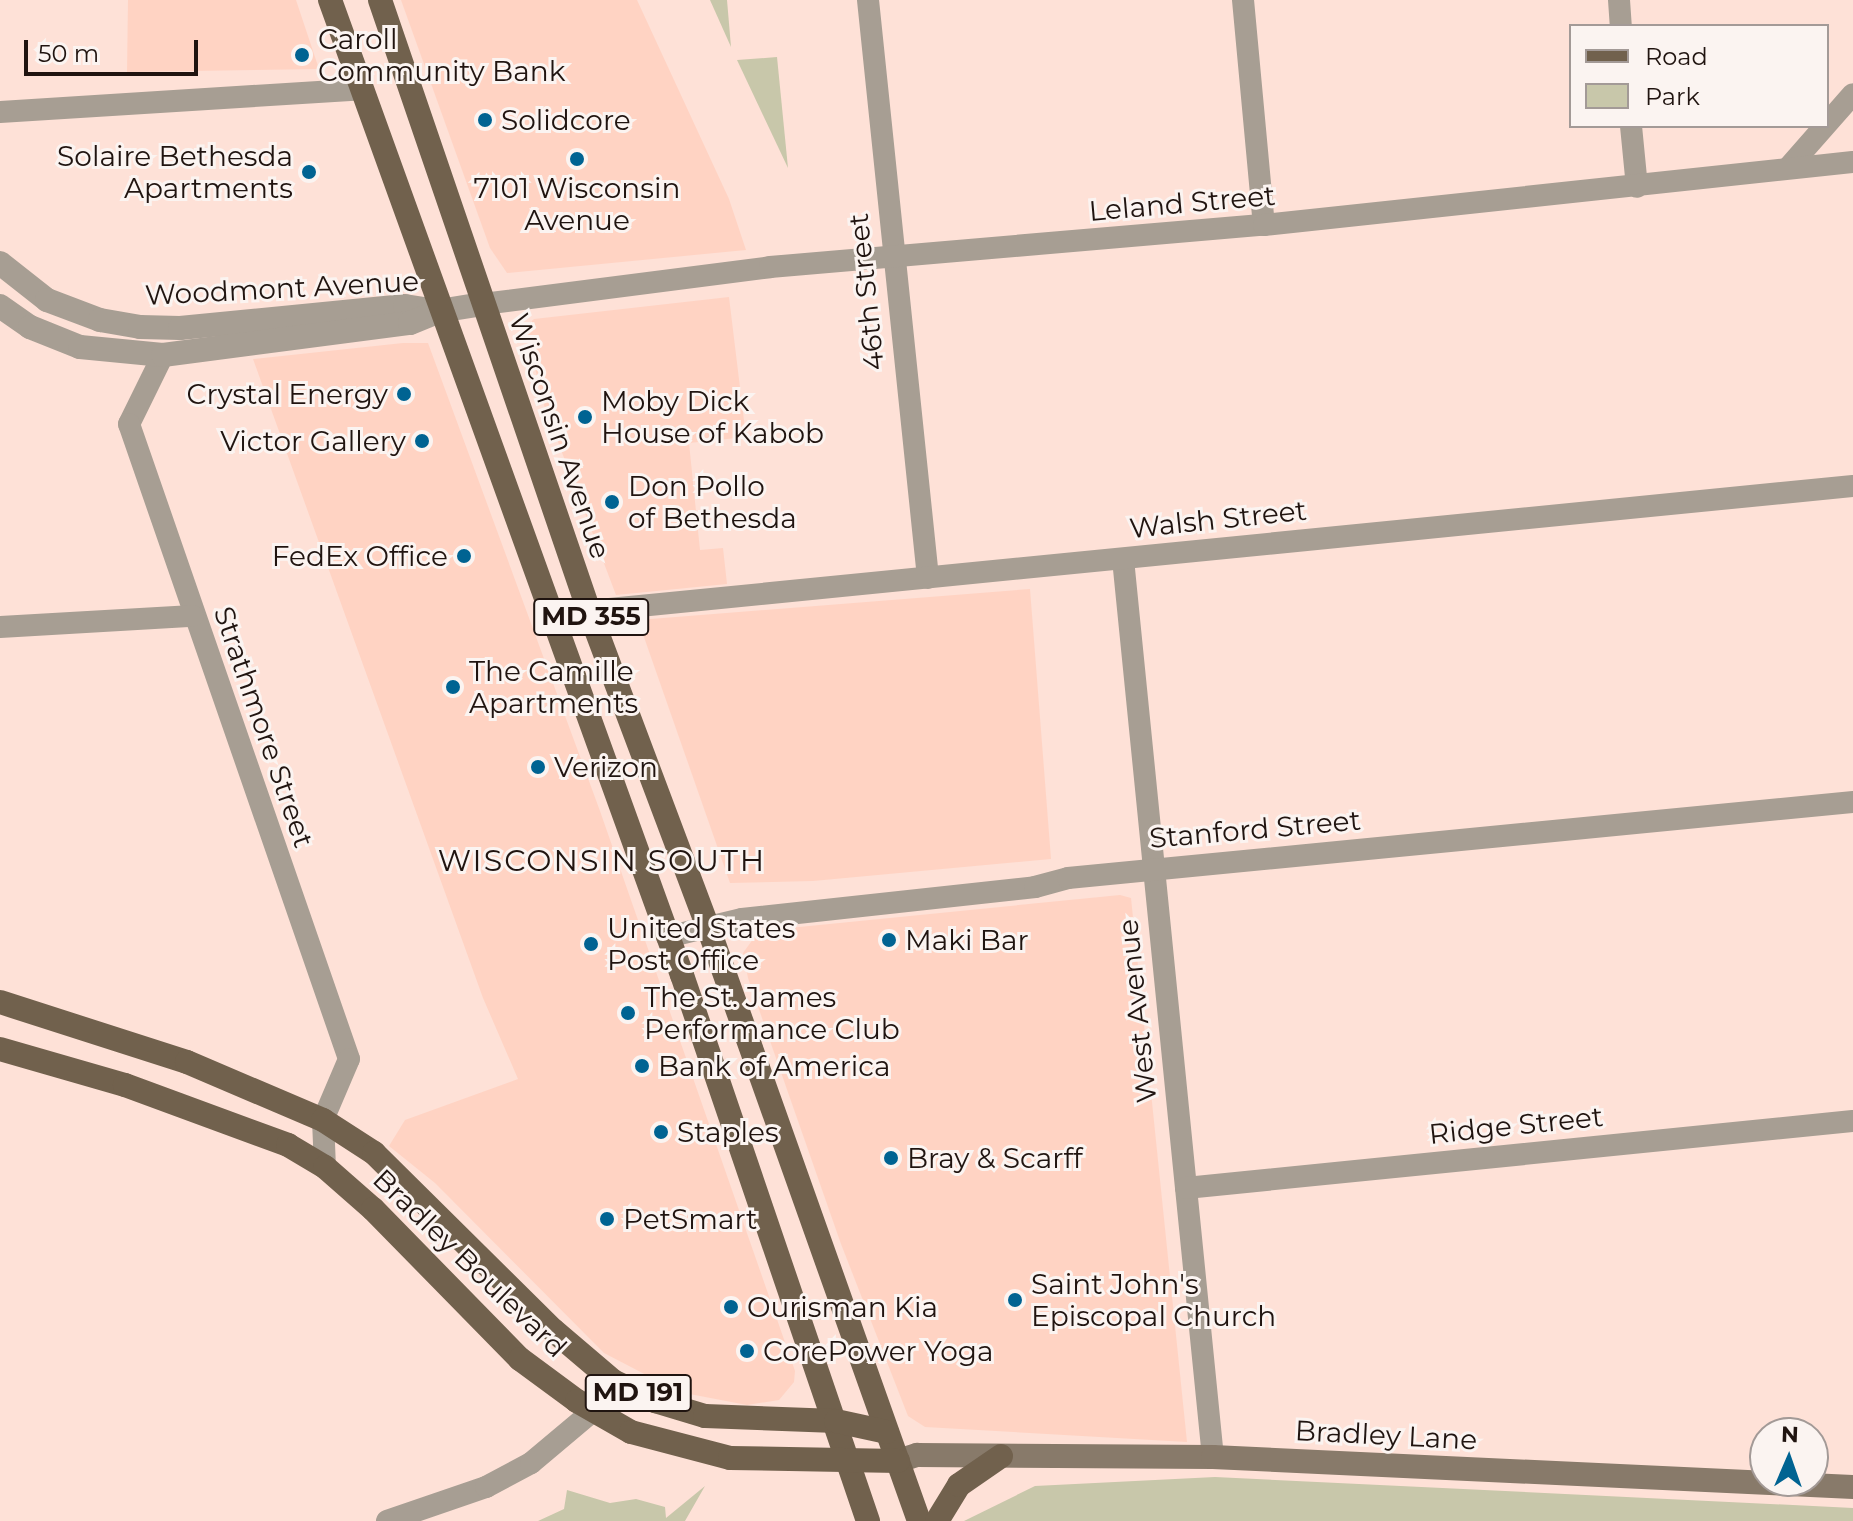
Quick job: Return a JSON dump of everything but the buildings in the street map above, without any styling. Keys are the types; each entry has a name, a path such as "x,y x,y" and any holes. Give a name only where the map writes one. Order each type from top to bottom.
{"main road":[{"name":"MD 355","path":"330,0 439,311 667,937 868,1521"},
{"name":"Wisconsin Avenue","path":"380,0 589,611 708,927 887,1432 908,1458 919,1521"},
{"name":"Bradley Boulevard","path":"0,1002 187,1062 323,1120 374,1153 553,1330 613,1381 655,1401 705,1416 836,1421 887,1432"},
{"name":"Bradley Boulevard","path":"0,1049 241,1124 325,1167 373,1209 520,1359 593,1411 631,1432 693,1451 730,1458 908,1458"},
{"path":"241,1124 294,1128 323,1120"},
{"path":"937,1521 954,1490 1001,1456"},
{"name":"Bradley Lane","path":"908,1458 1213,1457 1853,1487"}],"street":[{"name":"46th Street","path":"868,0 892,259 928,578"},
{"path":"1243,0 1264,225"},
{"path":"1619,0 1621,24"},
{"path":"0,112 362,89"},
{"path":"1829,121 1853,94"},
{"path":"1631,128 1637,187"},
{"path":"1788,168 1823,128"},
{"name":"Leland Street","path":"483,304 770,267 1264,225 1853,162"},
{"name":"Woodmont Avenue","path":"0,263 47,300 100,320 140,327 180,328 405,306 439,311"},
{"name":"Woodmont Avenue","path":"0,306 51,337 121,354 163,355 398,325 439,311 483,304"},
{"path":"121,354 140,327"},
{"name":"Strathmore Street","path":"163,355 129,424 349,1059 323,1120"},
{"name":"Walsh Street","path":"589,611 1853,486"},
{"name":"West Avenue","path":"1123,559 1213,1457"},
{"path":"0,627 193,616"},
{"name":"Stanford Street","path":"667,937 708,927 1047,886 1068,878 1152,868 1853,802"},
{"path":"323,1120 325,1167"},
{"name":"Ridge Street","path":"1186,1188 1853,1121"},
{"path":"387,1521 486,1487 531,1463 593,1411"}],"shaded area":[{"path":"128,0 296,0 319,69 127,72"},
{"path":"401,0 637,0 729,199 746,250 507,273 490,248"},
{"path":"729,297 746,437 689,443 700,550 723,548 727,584 616,595 544,405 525,327 534,319"},
{"path":"428,343 600,811 795,1371 794,1382 779,1400 747,1405 679,1392 604,1353 435,1183 389,1146 405,1120 518,1079 483,998 253,359"},
{"path":"1030,589 1051,859 813,881 730,883 638,620"},
{"path":"1120,895 1131,898 1187,1442 925,1427 908,1416 841,1244 748,978 743,953 756,935 769,930"}],"green space":[{"path":"710,0 727,0 731,47"},
{"path":"777,57 788,168 737,60"},
{"path":"1215,1477 1853,1508 1853,1521 964,1521 1035,1486"},
{"path":"705,1486 685,1521 538,1521 564,1509 567,1490 610,1503 636,1499 665,1507 666,1518"}],"place":[{"name":"Caroll Community Bank","path":"302,55"},
{"name":"Solidcore","path":"485,120"},
{"name":"7101 Wisconsin Avenue","path":"577,159"},
{"name":"Solaire Bethesda Apartments","path":"309,172"},
{"name":"Crystal Energy","path":"404,394"},
{"name":"Moby Dick House of Kabob","path":"585,417"},
{"name":"Victor Gallery","path":"422,441"},
{"name":"Don Pollo of Bethesda","path":"612,502"},
{"name":"FedEx Office","path":"464,556"},
{"name":"The Camille Apartments","path":"453,687"},
{"name":"Verizon","path":"538,767"},
{"name":"Maki Bar","path":"889,940"},
{"name":"United States Post Office","path":"591,944"},
{"name":"The St. James Performance Club","path":"628,1013"},
{"name":"Bank of America","path":"642,1066"},
{"name":"Staples","path":"661,1132"},
{"name":"Bray & Scarff","path":"891,1158"},
{"name":"PetSmart","path":"607,1219"},
{"name":"Saint John's Episcopal Church","path":"1015,1300"},
{"name":"Ourisman Kia","path":"731,1307"},
{"name":"CorePower Yoga","path":"747,1351"}],"district":[{"name":"WISCONSIN SOUTH","path":"602,861"}]}
